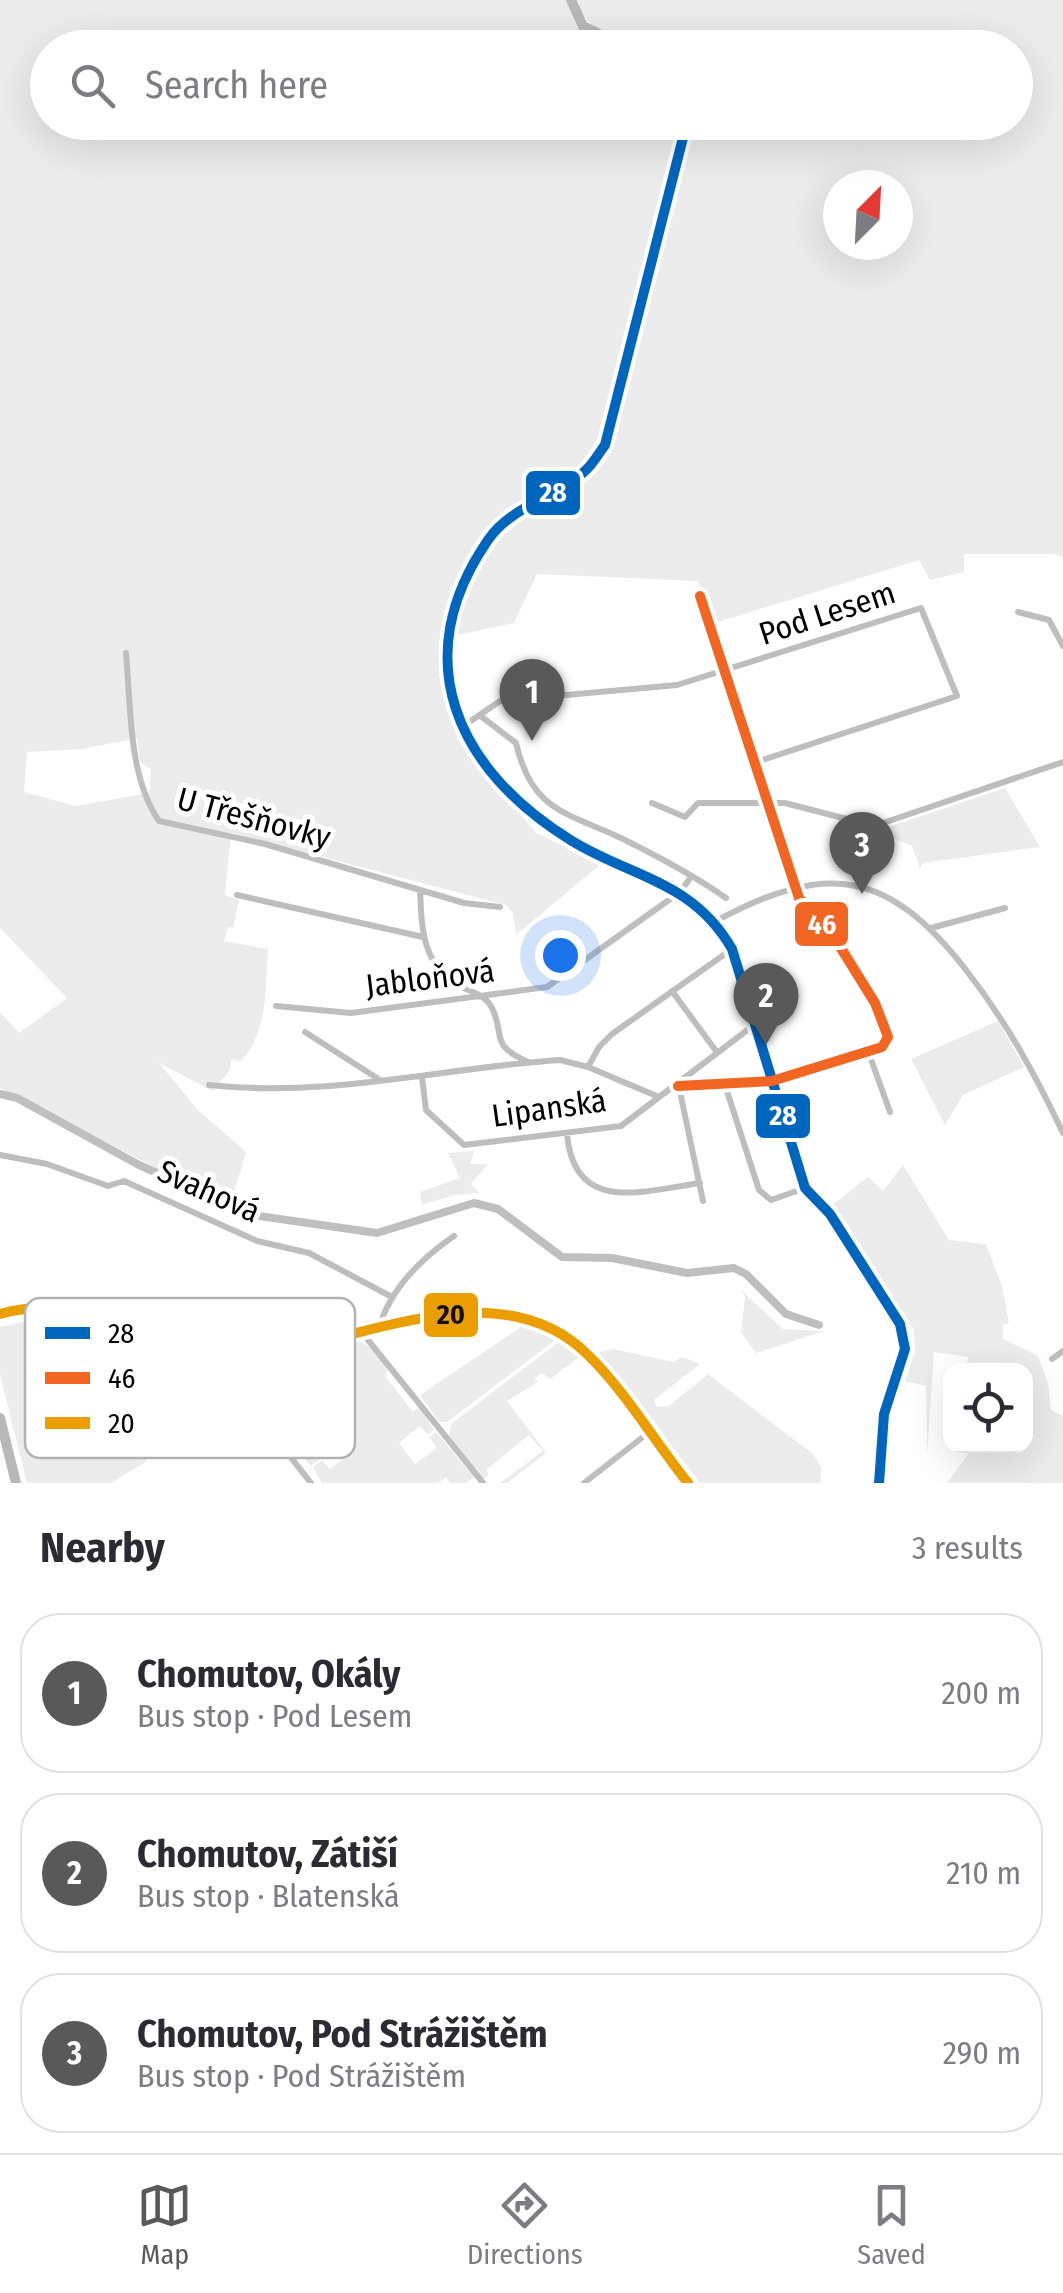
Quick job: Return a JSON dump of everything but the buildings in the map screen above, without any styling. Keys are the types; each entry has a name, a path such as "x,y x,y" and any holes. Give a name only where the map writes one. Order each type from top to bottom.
{"street":[{"path":"571,0 584,26 592,30"},
{"path":"681,140 630,333 617,410 605,445 586,470 518,511 491,535 472,565 455,610 446,671 461,728 500,779 544,821 573,842 680,892 716,921 732,949 805,1188 830,1214 900,1324 906,1349 884,1414 879,1483"},
{"path":"700,596 799,898 839,944 875,1003 888,1037 882,1047 772,1080 678,1086 703,1200"},
{"name":"Pod Lesem","path":"461,728 500,701 623,693 724,673 921,608 957,696 753,763"},
{"path":"1018,612 1049,620 1063,646"},
{"name":"U Třešňovky","path":"126,653 135,745 148,805 159,821 265,844 420,892 483,908 500,908"},
{"path":"482,717 516,743 523,774 537,793 576,821 622,839 726,898"},
{"path":"652,803 685,817 698,803 785,803 874,826 1063,762"},
{"path":"680,892 690,877"},
{"path":"716,921 796,886 837,884 866,888 896,899 931,928 1020,1046 1063,1133"},
{"path":"420,892 423,937 439,972 482,997 492,1008 495,1033 502,1045 529,1062"},
{"name":"Jabloňová","path":"276,1006 351,1012 547,987 680,892"},
{"path":"237,895 423,937"},
{"path":"931,928 1006,908"},
{"path":"588,1066 612,1034 732,949"},
{"path":"672,991 716,1052"},
{"name":"Lipanská","path":"422,1077 426,1110 464,1144 621,1126 755,1025"},
{"path":"305,1032 382,1081"},
{"path":"868,1051 890,1112"},
{"path":"209,1085 266,1091 560,1060 588,1066 659,1097"},
{"path":"725,1086 759,1190 771,1200 805,1188"},
{"path":"566,1134 576,1170 602,1190 619,1194 700,1183"},
{"name":"Svahová","path":"0,1156 46,1164 108,1186 124,1181 257,1241 309,1253 392,1296"},
{"path":"378,1331 392,1296 414,1268 454,1236"},
{"path":"0,1314 25,1310"},
{"path":"355,1336 490,1310 546,1324 591,1358 688,1483"},
{"path":"364,1334 483,1483"},
{"path":"1052,1359 1063,1351"},
{"path":"0,1418 16,1483"},
{"path":"584,1483 648,1432"},
{"path":"291,1458 310,1483"}],"shaded area":[{"path":"0,0 567,0 585,30 30,30 30,140 679,140 602,443 584,467 516,508 488,533 455,595 439,676 459,742 536,833 601,864 516,935 513,913 506,905 231,833 225,895 239,900 233,928 228,927 224,941 268,949 266,993 257,1036 241,1061 231,1060 230,1070 213,1091 159,1063 198,1110 246,1152 232,1199 178,1179 0,1088 0,1012 19,1033 67,998 0,928","holes":["137,738 140,762 151,769 149,793 76,806 24,792 27,752 83,749"]},
{"path":"575,0 1063,0 1063,558 1055,554 964,554 964,572 930,580 919,560 715,623 698,581 537,574 514,623 453,636 462,597 494,538 520,514 562,490 609,447 686,140 1033,140 1033,30 599,30"},
{"path":"1005,788 1040,847 923,863 920,868 912,846 876,831"},
{"path":"998,1021 1024,1067 963,1095 945,1125 911,1059"},
{"path":"474,1151 470,1164 488,1164 471,1184 479,1193 454,1195 422,1205 420,1192 460,1178 448,1153"},
{"path":"903,1165 949,1240 986,1244 1002,1286 1009,1324 1003,1325 1003,1339 1038,1356 1048,1383 1051,1410 1063,1416 1063,1483 947,1483 969,1453 1033,1453 1033,1363 967,1363 968,1357 934,1352 927,1455 926,1386 905,1381 915,1352 914,1330 831,1206 868,1177 883,1191"},
{"path":"739,1288 783,1329 824,1331 756,1353 741,1332 745,1296"},
{"path":"25,1322 25,1458 147,1461 111,1483 27,1483 0,1374 0,1327"},
{"path":"527,1323 558,1338 447,1422 439,1422 420,1395"},
{"path":"355,1339 372,1348 388,1368 386,1377 413,1412 419,1407 434,1430 428,1435 420,1426 399,1443 415,1464 437,1448 429,1437 436,1432 474,1477 466,1483 450,1483 446,1477 438,1483 322,1483 313,1467 322,1460 330,1469 345,1458 355,1458"},
{"path":"560,1341 582,1355 550,1379 542,1373 535,1378 538,1382 507,1401 546,1453 507,1483 500,1483 543,1451 529,1435 486,1470 489,1475 484,1479 449,1439 451,1424"},
{"path":"614,1349 673,1362 683,1357 700,1364 654,1400 657,1407 669,1406 708,1374 813,1454 821,1467 821,1483 700,1483 674,1449 670,1451 664,1443 667,1439 644,1409 638,1411 631,1403 635,1398 604,1359 595,1358 600,1352"},
{"path":"304,1458 321,1458 311,1466"}],"waterway":[{"path":"0,1094 17,1098 139,1165 252,1215 377,1233 474,1203 498,1209 562,1257 612,1258 687,1273 734,1268 746,1274 786,1314 819,1325"}],"transit line":[{"name":"28","path":"682,140 605,445 575,479 510,518 488,540 463,584 450,627 448,669 456,709 473,746 498,781 532,813 572,841 680,895 716,926 732,949 805,1188 830,1214 900,1324 905,1349 884,1414 879,1483"},
{"name":"46","path":"678,1086 772,1081 882,1047 888,1037 875,1003 839,945 799,898 700,596"},
{"name":"20","path":"0,1314 25,1310"},
{"name":"20","path":"355,1333 405,1321 484,1313 521,1318 556,1331 602,1369 688,1483"}],"place":[{"name":"Chomutov, Okály","path":"532,741"},
{"name":"Chomutov, Pod Strážištěm","path":"862,894"},
{"name":"Chomutov, Zátiší","path":"766,1045"}]}
